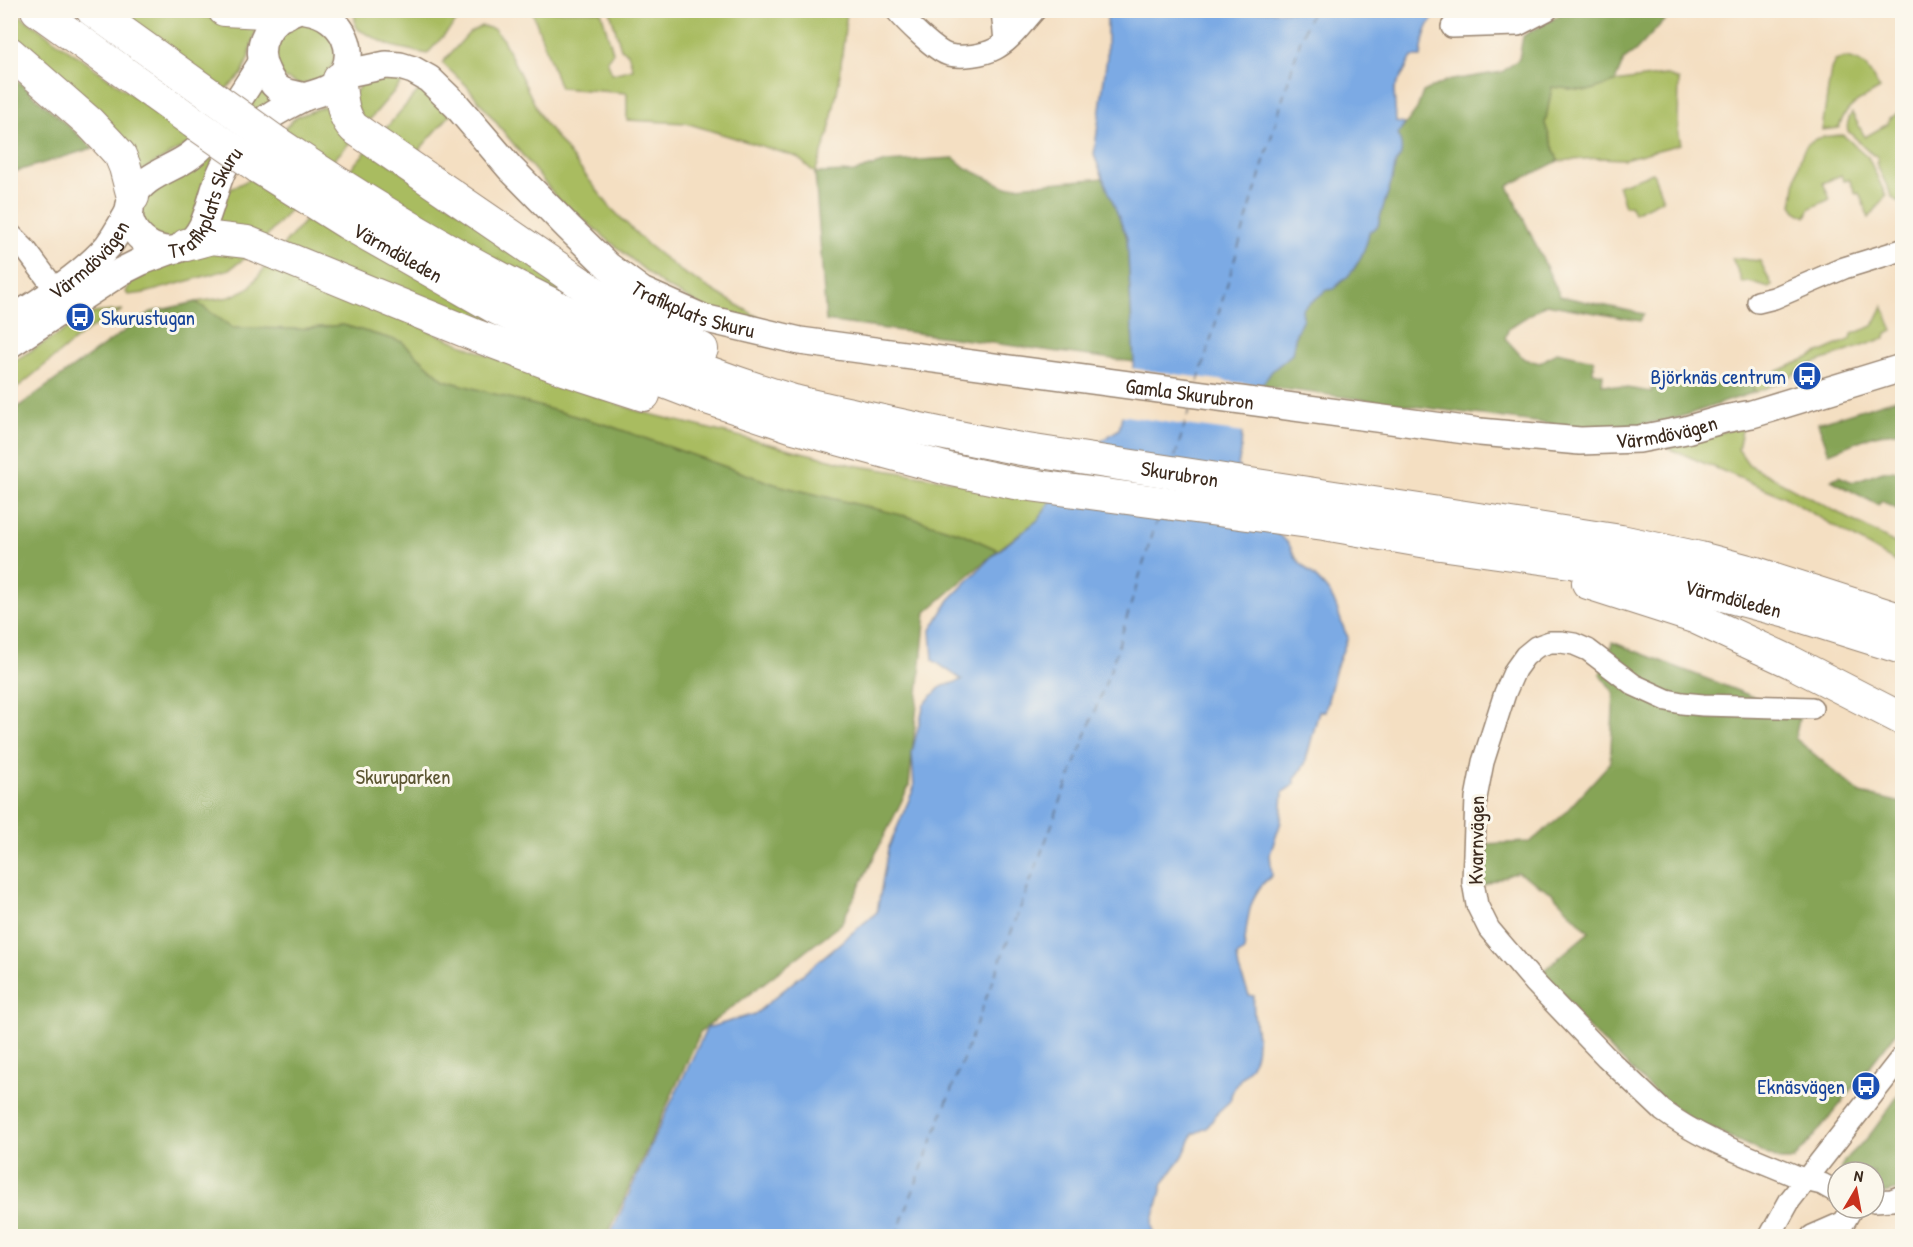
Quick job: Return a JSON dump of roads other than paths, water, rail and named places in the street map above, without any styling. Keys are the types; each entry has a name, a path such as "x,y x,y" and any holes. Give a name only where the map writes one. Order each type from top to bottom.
{"highway":[{"name":"Värmdöleden","path":"37,10 193,122 276,161 357,212 459,256 521,290 795,414"},
{"name":"Värmdöleden","path":"92,10 212,96 276,161"},
{"path":"224,10 296,11"},
{"path":"10,53 89,122 120,156 131,203"},
{"path":"341,76 343,110 347,122 354,128 589,289 648,323 769,377 795,414"},
{"path":"177,248 212,238 247,242 445,324 564,369 712,418 795,414"},
{"name":"Skurubron","path":"795,414 932,432 1563,556"},
{"name":"Skurubron","path":"795,414 854,458 1015,483 1324,524 1433,543 1563,556"},
{"name":"Värmdöleden","path":"1563,556 1621,541 1700,558 1825,594 1902,620"},
{"name":"Värmdöleden","path":"1563,556 1787,612 1902,648"},
{"path":"1563,556 1619,592 1694,617 1791,662 1902,719"}],"main road":[{"path":"296,11 318,12 343,26 372,49 425,70"},
{"name":"Trafikplats Skuru","path":"296,11 276,20 264,37 262,63 238,102 201,148 146,182 131,203 129,218 138,237 150,245 177,248 195,238 202,227 223,165 262,122 305,97 323,92 341,76 386,65 400,66 425,70 449,80 515,157 545,203 608,266 642,291 703,318 800,341"},
{"path":"341,76 348,55 343,26"},
{"path":"262,63 277,87 284,92 305,97"},
{"name":"Värmdövägen","path":"10,344 62,298 107,246 131,203"},
{"name":"Värmdövägen","path":"10,320 133,265 177,248"},
{"name":"Gamla Skurubron","path":"800,341 1468,431 1580,441"},
{"name":"Värmdövägen","path":"1752,414 1826,382 1902,355"},
{"name":"Värmdövägen","path":"1580,441 1640,439 1686,430 1752,414 1902,368"}],"street":[{"path":"896,10 929,42 948,55 971,55 994,50 1005,42 1035,10"},
{"path":"1002,10 1005,42"},
{"path":"1452,27 1504,18 1518,25 1547,10"},
{"path":"10,234 26,250 62,298"},
{"path":"1758,302 1774,298 1844,268 1902,250"},
{"name":"Kvarnvägen","path":"1805,1180 1703,1136 1679,1124 1663,1111 1573,1024 1489,929 1477,905 1473,882 1476,798 1483,762 1505,693 1515,670 1525,656 1536,647 1550,642 1574,644 1588,650 1650,693 1682,703 1812,708"},
{"path":"1770,1236 1790,1200 1902,1057"},
{"path":"1805,1180 1826,1186"},
{"path":"1886,1200 1902,1196"},
{"path":"1812,1236 1845,1220"}],"water":[{"path":"1107,11 1441,11 1428,26 1421,57 1412,57 1394,90 1396,122 1405,124 1398,134 1401,154 1395,164 1378,226 1369,232 1362,255 1348,276 1334,289 1327,290 1302,309 1303,318 1296,333 1292,354 1272,371 1243,410 1241,452 1238,465 1270,527 1287,542 1296,558 1332,596 1348,637 1336,668 1325,712 1319,711 1305,764 1295,779 1295,784 1283,792 1281,822 1270,854 1272,876 1264,883 1253,900 1244,951 1237,956 1239,969 1249,995 1254,996 1257,1041 1255,1057 1234,1088 1230,1101 1218,1112 1207,1128 1193,1134 1183,1156 1163,1183 1152,1224 1154,1236 610,1236 707,1028 755,1014 877,912 888,849 914,788 912,752 924,704 941,687 962,680 933,660 931,630 949,600 992,556 1038,520 1085,452 1119,429 1134,362 1127,238 1094,155 1107,56"}],"place":[{"name":"Skurustugan","path":"80,317"},
{"name":"Björknäs centrum","path":"1807,376"},
{"name":"Eknäsvägen","path":"1866,1086"}],"park label":[{"name":"Skuruparken","path":"403,776"}]}
